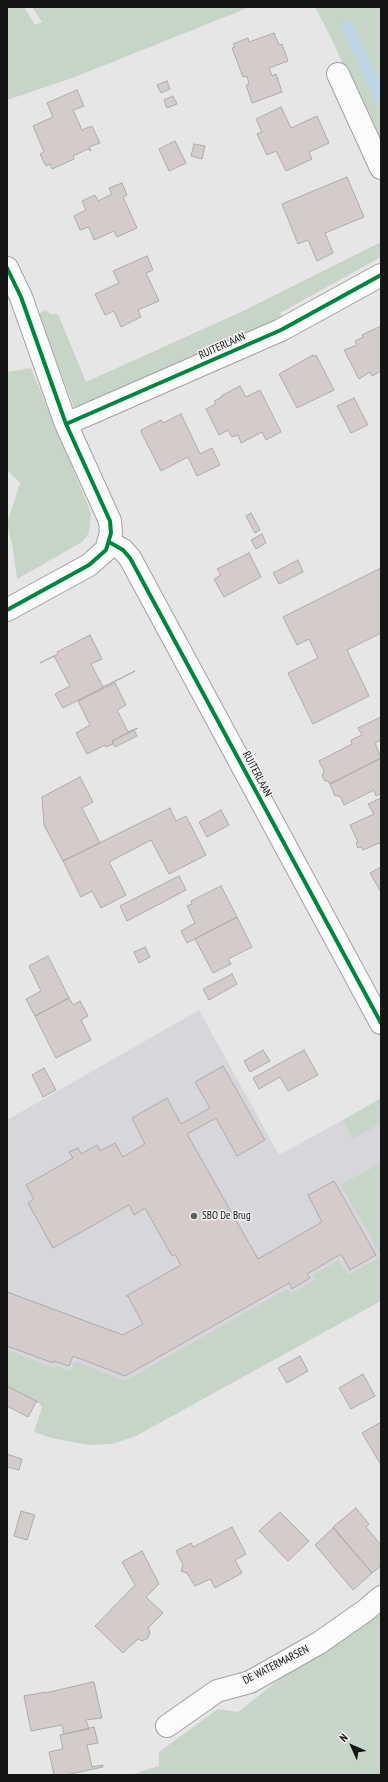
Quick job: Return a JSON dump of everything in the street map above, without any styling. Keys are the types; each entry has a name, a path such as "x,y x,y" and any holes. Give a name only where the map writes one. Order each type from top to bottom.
{"street":[{"path":"338,74 381,168"},
{"path":"7,268 21,298 66,424 110,521 111,533 106,550 89,565 8,610"},
{"name":"RUITERLAAN","path":"66,424 281,330 381,275"},
{"name":"RUITERLAAN","path":"109,542 123,550 130,558 381,1022"},
{"name":"DE WATERMARSEN","path":"167,1726 217,1691 250,1682 319,1643 366,1610 381,1597"}],"shaded area":[{"name":"SBO De Brug","path":"199,1010 279,1155 343,1120 353,1138 381,1123 381,1277 139,1410 42,1407 38,1402 7,1386 7,1120"}],"green space":[{"path":"7,7 24,7 35,25 42,22 32,7 250,7 75,77 7,100"},
{"path":"315,7 381,7 381,99 340,25 381,114 381,146 330,36"},
{"path":"381,242 381,257 280,313 284,321 88,405 74,407 38,314 46,310 50,314 58,314 86,382 243,311"},
{"path":"31,368 91,513 89,533 82,542 17,579 12,544 7,524 20,483 7,470 7,372"},
{"path":"381,1098 381,1123 353,1139 343,1120"},
{"path":"381,1163 381,1255 341,1185"},
{"path":"381,1257 381,1301 134,1437 111,1444 90,1445 51,1438 34,1432 42,1407 38,1402 7,1386 7,1350 55,1369 56,1366 71,1371 75,1361 125,1381 287,1289 291,1294 315,1280 313,1275 339,1260 348,1275"},
{"path":"381,1606 381,1775 130,1775 159,1766 159,1752 218,1709 238,1712 286,1674"}],"water":[{"path":"346,19 352,24 381,82 381,114 340,25 343,20"}],"building":[{"path":"274,33 279,45 282,44 288,61 269,68 272,76 276,74 282,92 252,103 246,85 249,84 247,76 243,77 232,48 235,47 233,44 248,38 249,42"},
{"path":"167,81 170,89 161,93 157,85"},
{"path":"77,90 84,106 73,110 82,130 92,126 100,143 89,147 91,151 88,149 73,156 74,159 52,169 50,164 46,166 40,154 44,152 33,126 53,117 47,103"},
{"path":"173,96 177,104 167,108 164,100"},
{"path":"281,107 291,128 317,116 329,143 309,152 312,159 286,171 276,151 267,155 257,134 262,132 256,119"},
{"path":"175,141 186,163 169,171 159,149"},
{"path":"194,144 205,146 202,159 191,156"},
{"path":"347,177 364,217 325,233 333,253 317,261 308,240 298,244 282,204"},
{"path":"122,183 127,195 123,197 137,228 117,237 114,231 94,240 89,227 80,230 74,216 86,210 82,201 95,195 98,201 112,194 109,188"},
{"path":"147,256 153,270 146,273 159,301 138,310 141,317 121,327 114,311 105,315 95,294 119,283 113,271"},
{"path":"381,326 381,371 372,376 370,372 359,379 344,350 357,345 355,341 363,337 362,335"},
{"path":"313,355 314,357 316,355 334,390 297,408 279,374"},
{"path":"240,386 246,397 260,390 281,432 266,440 262,432 241,443 238,435 232,437 228,430 219,435 206,409 216,404 214,401 222,397 221,396"},
{"path":"354,398 368,425 351,433 337,406"},
{"path":"181,414 200,454 212,448 220,465 197,476 188,457 161,471 141,430 161,420 163,423"},
{"path":"251,513 260,530 255,533 246,516"},
{"path":"262,534 266,543 256,549 251,540"},
{"path":"249,553 261,577 224,597 214,579 221,575 217,569"},
{"path":"298,560 303,572 279,584 273,573"},
{"path":"381,568 381,633 347,650 369,696 313,724 288,673 318,658 309,639 297,645 283,617"},
{"path":"90,635 102,659 91,664 103,687 135,671 63,708 55,694 70,686 54,656 58,654 57,652"},
{"path":"115,683 126,705 117,710 128,732 138,728 112,741 113,744 106,747 105,745 87,754 76,733 90,725 78,701"},
{"path":"381,717 381,740 375,743 381,758 330,784 328,781 325,781 322,776 324,771 319,761 352,744 351,740 362,735 358,728"},
{"path":"134,730 137,736 115,747 112,741"},
{"path":"381,758 381,793 376,796 374,790 344,805 340,796 335,796 330,784"},
{"path":"80,777 93,802 82,808 100,843 63,861 44,825 42,797"},
{"path":"381,798 381,845 379,843 363,850 361,847 358,848 356,843 358,842 350,825 374,814 368,804"},
{"path":"170,808 176,821 186,816 206,855 169,874 151,840 109,862 126,895 101,908 92,891 81,897 63,861"},
{"path":"221,810 229,825 207,837 199,822"},
{"path":"381,867 381,892 370,873"},
{"path":"179,876 186,890 127,921 120,906"},
{"path":"221,886 237,917 187,943 181,931 195,923 187,906 192,904 191,901"},
{"path":"237,917 252,947 228,959 231,964 213,973 195,939"},
{"path":"145,947 150,957 139,963 134,952"},
{"path":"48,956 69,998 35,1016 26,999 41,991 29,966"},
{"path":"232,974 237,984 209,1000 203,989"},
{"path":"69,998 73,1005 80,1001 88,1016 81,1020 91,1040 56,1058 35,1016"},
{"path":"263,1050 270,1061 250,1072 244,1061"},
{"path":"304,1050 318,1075 288,1091 280,1077 259,1089 253,1078"},
{"path":"223,1066 265,1140 237,1156 216,1118 187,1134 258,1259 322,1222 308,1195 334,1181 376,1255 350,1270 341,1254 307,1274 310,1278 292,1289 289,1283 125,1376 73,1356 69,1366 54,1361 53,1363 7,1346 7,1292 123,1335 143,1324 128,1296 126,1296 181,1265 175,1254 172,1256 145,1208 134,1215 129,1205 53,1248 28,1203 34,1199 26,1185 73,1158 69,1152 78,1148 81,1154 97,1145 100,1151 115,1143 123,1157 145,1144 132,1118 167,1098 181,1124 210,1108 195,1082"},
{"path":"44,1068 56,1090 43,1097 32,1075"},
{"path":"300,1356 308,1371 287,1383 278,1368"},
{"path":"363,1374 375,1396 351,1409 339,1388"},
{"path":"7,1386 38,1402 36,1402 28,1417 7,1406"},
{"path":"381,1422 381,1465 362,1433"},
{"path":"7,1454 22,1459 19,1470 7,1467"},
{"path":"356,1508 369,1524 366,1527 381,1545 381,1566 372,1573 333,1527"},
{"path":"21,1511 35,1515 27,1540 14,1536"},
{"path":"280,1512 309,1541 288,1561 259,1531"},
{"path":"232,1527 246,1554 235,1560 242,1573 215,1588 210,1579 195,1586 187,1573 181,1571 183,1565 176,1551 191,1543 193,1547"},
{"path":"333,1528 372,1573 353,1590 315,1545"},
{"path":"142,1551 159,1584 146,1597 163,1613 148,1628 150,1632 148,1638 142,1641 138,1639 123,1653 95,1626 135,1585 122,1562"},
{"path":"94,1682 102,1718 86,1720 89,1729 64,1734 62,1725 31,1731 24,1696 46,1693"},
{"path":"94,1727 98,1743 87,1745 92,1767 103,1765 103,1767 66,1775 54,1775 49,1752 63,1749 60,1735"}],"cycle path":[{"path":"7,268 21,297 66,424 110,521 111,533 106,550 89,565 7,610"},
{"path":"66,424 281,330 381,275"},
{"path":"109,542 123,550 130,558 381,1023"}],"place":[{"name":"SBO De Brug","path":"194,1216"}]}
